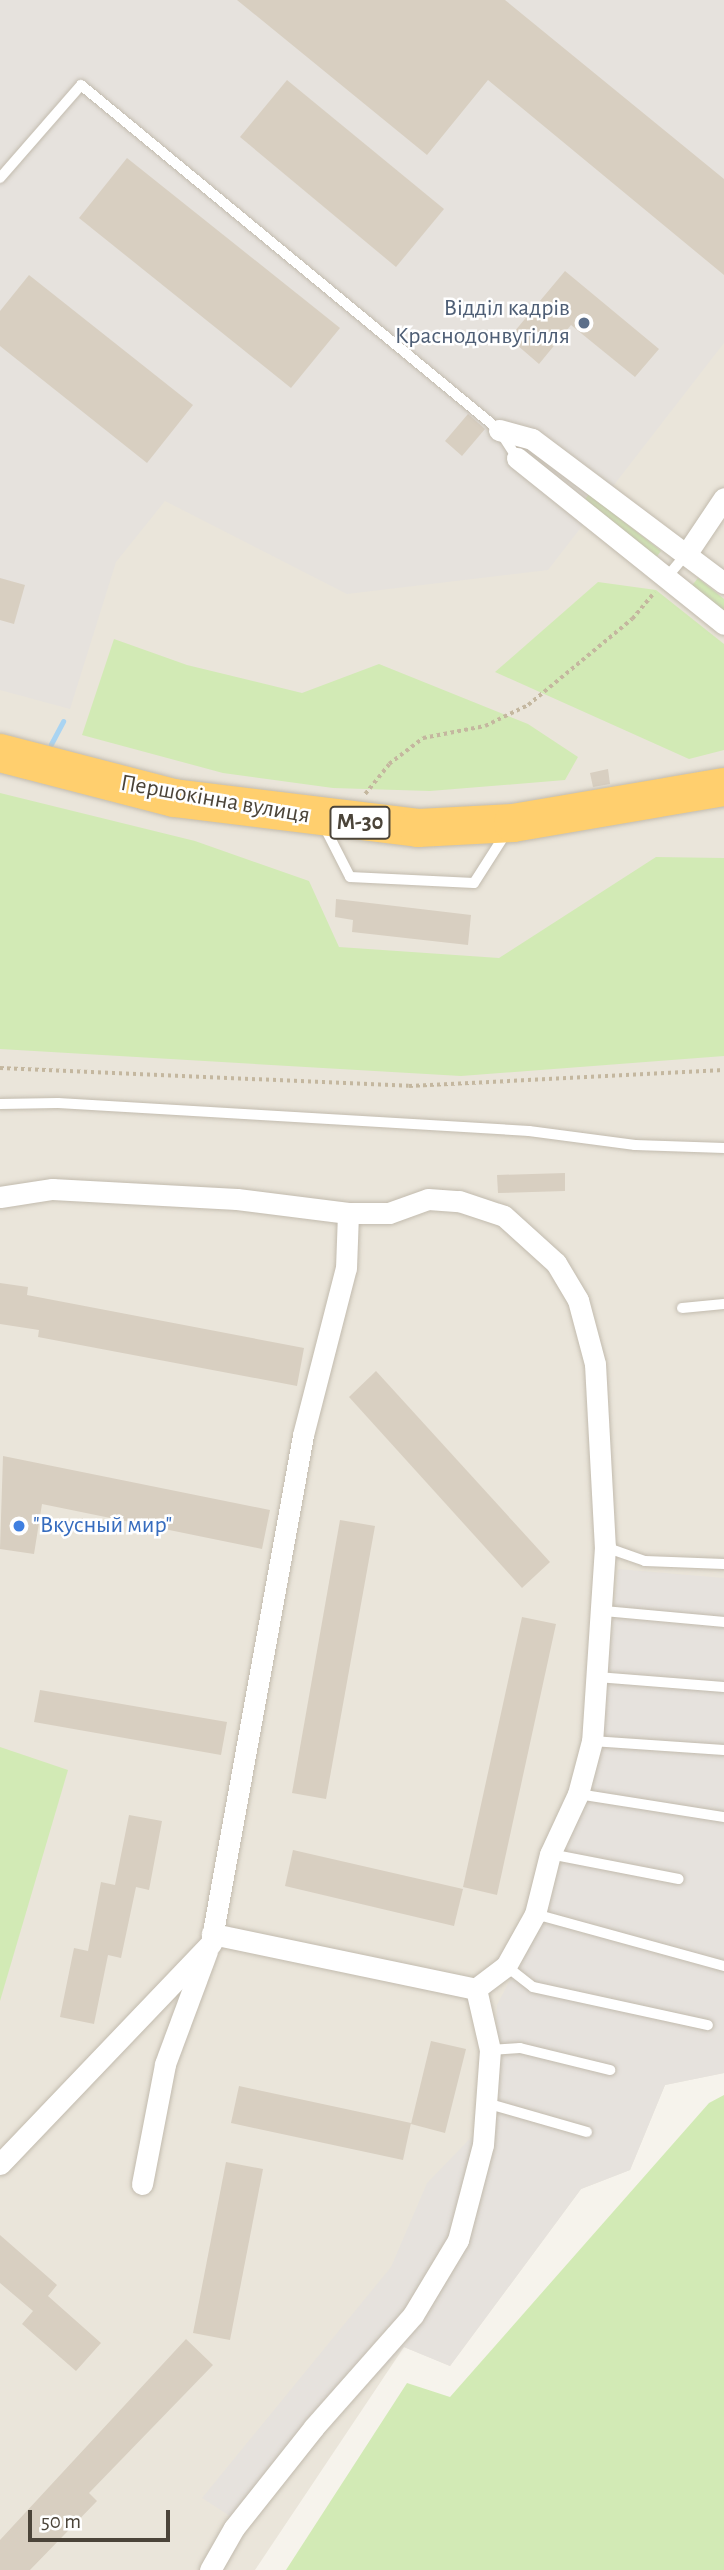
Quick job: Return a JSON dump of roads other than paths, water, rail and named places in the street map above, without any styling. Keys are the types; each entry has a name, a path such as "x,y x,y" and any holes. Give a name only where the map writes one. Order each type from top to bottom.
{"highway":[{"name":"Першокінна вулиця","path":"0,753 174,797 320,819 418,828 513,823 724,787"}],"street":[{"path":"499,430 532,439 724,583"},
{"path":"517,457 724,624"},
{"path":"687,553 724,498"},
{"path":"0,1196 52,1189 237,1199 348,1213 389,1213 428,1199 460,1200 504,1216 556,1264 578,1300 595,1364 605,1547 604,1611 592,1741 578,1794 550,1854 535,1914 506,1966 476,1989 211,1938"},
{"path":"142,2184 165,2064 211,1938 303,1435 346,1268 348,1213"},
{"path":"0,2164 211,1938"},
{"path":"210,2570 234,2528 314,2427 413,2315 458,2240 482,2145 490,2050 476,1989"}],"lane":[{"path":"0,178 81,85 499,430 517,457"},
{"path":"667,577 687,553"},
{"path":"320,819 350,877 474,883 513,823"},
{"path":"0,1104 58,1102 528,1131 635,1145 724,1148"},
{"path":"682,1308 724,1304"},
{"path":"605,1547 645,1561 724,1564"},
{"path":"604,1611 724,1622"},
{"path":"597,1677 724,1687"},
{"path":"592,1741 724,1750"},
{"path":"578,1794 724,1817"},
{"path":"550,1854 679,1879"},
{"path":"535,1914 724,1966"},
{"path":"506,1966 533,1987 708,2025"},
{"path":"490,2050 520,2048 610,2070"},
{"path":"486,2103 587,2132"}],"waterway":[{"path":"51,744 63,721"}],"place":[{"name":"Відділ кадрів Краснодонвугілля","path":"584,323"},
{"name":"\"Вкусный мир\"","path":"19,1526"}]}
